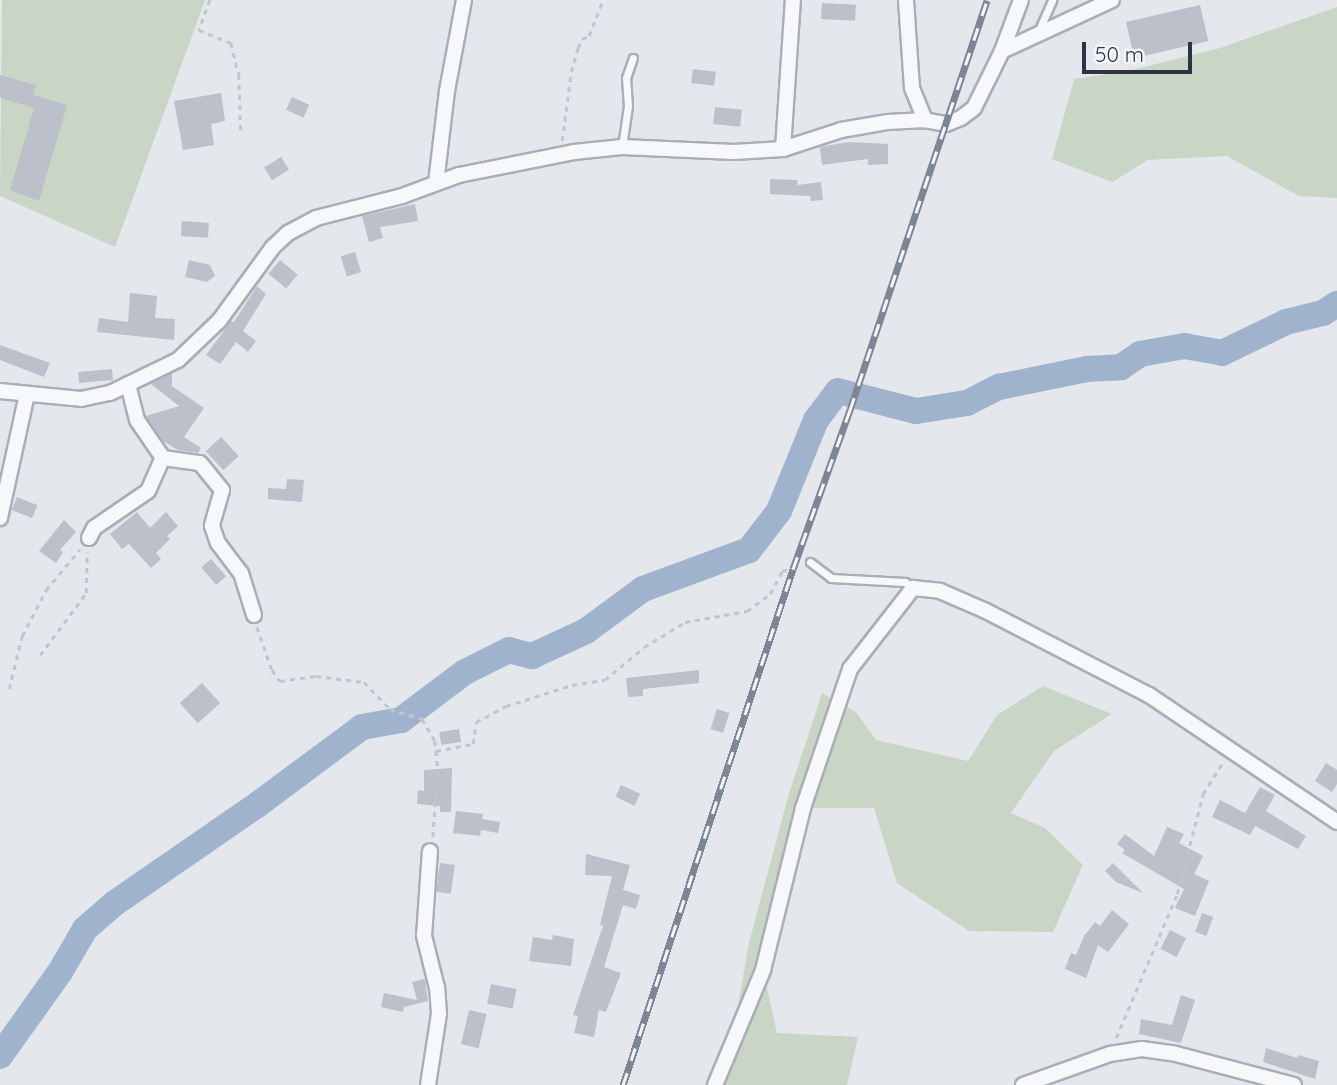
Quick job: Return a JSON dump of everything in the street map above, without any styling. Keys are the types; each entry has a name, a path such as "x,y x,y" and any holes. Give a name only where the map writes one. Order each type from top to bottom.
{"street":[{"path":"436,183 447,91 464,0"},
{"path":"783,149 793,0"},
{"path":"906,0 912,88 925,120"},
{"path":"0,391 81,399 110,393 178,360 209,331 273,247 288,233 316,218 402,196 459,175 561,154 622,147 734,152 783,149 841,130 888,121 925,120 946,124 961,118 974,108 1002,51 1021,0"},
{"path":"1002,51 1112,0"},
{"path":"128,384 136,420 163,458 200,463 222,490 212,526 218,543 241,573 254,615"},
{"path":"0,518 27,394"},
{"path":"89,538 94,528 148,491 163,458"},
{"path":"715,1085 763,970 803,808 849,669 913,588 940,591 984,610 1149,695 1337,822"},
{"path":"428,1085 439,1014 424,936 430,851"},
{"path":"1023,1085 1110,1054 1142,1049 1176,1054 1291,1085"}],"lane":[{"path":"1036,36 1052,0"},
{"path":"622,147 628,106 626,78 633,58"},
{"path":"810,562 831,578 905,582 913,588"}],"path":[{"path":"210,0 199,30 231,43 239,75 241,134"},
{"path":"561,154 571,72 578,48 582,39 589,36 603,0"},
{"path":"40,655 86,593 89,538"},
{"path":"9,689 22,636 40,602 89,538"},
{"path":"436,751 473,744 476,722 506,706 572,685 605,680 644,648 685,622 747,611 770,594 782,570 810,562"},
{"path":"254,615 272,670 280,681 316,676 364,682 390,709 422,719 435,741 438,772 430,851"},
{"path":"1110,1054 1177,894 1203,794 1231,749"}],"green space":[{"path":"2,0 205,0 115,247 0,196"},
{"path":"1337,7 1337,198 1299,196 1227,156 1148,160 1112,182 1052,159 1074,79 1128,71 1220,48"},
{"path":"1043,686 1112,714 1054,751 1011,813 1045,828 1083,865 1053,932 969,931 897,883 874,808 803,808 763,970 777,1033 858,1037 847,1085 724,1085 749,943 788,797 822,693 856,712 876,740 968,761 997,715"}],"building":[{"path":"822,3 856,5 855,21 821,19"},
{"path":"1200,5 1208,41 1134,58 1126,22"},
{"path":"693,69 716,72 714,86 691,83"},
{"path":"0,75 36,85 33,95 67,105 39,201 10,190 34,108 0,98"},
{"path":"221,93 225,121 211,124 214,145 183,150 174,101"},
{"path":"292,97 309,105 303,118 286,110"},
{"path":"715,107 742,110 740,127 713,124"},
{"path":"848,142 888,144 888,164 868,165 868,159 822,165 820,147"},
{"path":"281,157 289,170 272,180 264,168"},
{"path":"770,179 798,180 797,185 821,182 823,200 811,201 810,196 770,194"},
{"path":"415,204 418,221 380,227 383,238 369,242 362,216"},
{"path":"182,221 209,223 208,238 181,236"},
{"path":"355,252 361,272 347,276 341,256"},
{"path":"189,260 210,265 215,276 207,282 185,277"},
{"path":"280,260 298,275 286,289 268,274"},
{"path":"257,286 266,294 243,331 256,341 248,352 236,342 220,364 206,355 231,321 234,322"},
{"path":"130,293 157,296 155,318 175,319 174,340 97,332 99,318 128,322"},
{"path":"0,345 50,363 44,377 0,360"},
{"path":"112,369 113,380 79,383 78,372"},
{"path":"172,373 172,386 204,408 184,437 201,448 198,453 178,450 163,441 146,416 179,406 151,384"},
{"path":"221,437 239,456 223,470 206,451"},
{"path":"287,479 304,480 302,502 268,499 268,488 286,489"},
{"path":"17,497 37,505 32,518 12,510"},
{"path":"137,512 150,528 166,512 178,526 167,536 170,539 156,553 161,559 151,568 129,544 122,549 110,534"},
{"path":"64,520 76,532 60,550 63,552 56,563 39,551"},
{"path":"211,559 226,576 216,585 201,568"},
{"path":"699,670 699,683 643,689 643,696 628,697 626,678"},
{"path":"202,683 220,703 198,723 180,703"},
{"path":"717,709 729,713 723,733 711,729"},
{"path":"459,729 461,742 441,745 439,732"},
{"path":"1326,763 1337,770 1337,784 1332,792 1315,781"},
{"path":"452,768 451,812 440,812 440,806 417,804 418,790 424,791 424,770"},
{"path":"621,785 640,794 635,806 616,797"},
{"path":"1260,787 1275,795 1266,811 1306,836 1298,849 1255,826 1250,835 1212,817 1220,800 1245,813"},
{"path":"456,811 483,814 482,819 500,822 498,833 481,830 480,836 453,833"},
{"path":"1167,827 1184,834 1179,843 1203,856 1194,874 1209,881 1195,916 1175,908 1184,889 1122,853 1125,850 1117,844 1125,834 1154,856"},
{"path":"586,854 630,865 623,890 640,895 636,909 623,905 604,967 621,973 606,1012 599,1010 594,1037 574,1033 578,1016 573,1015 603,926 600,925 612,876 585,875"},
{"path":"440,863 455,865 451,894 436,892"},
{"path":"1113,863 1143,893 1116,882 1105,871"},
{"path":"1112,910 1129,924 1108,952 1098,945 1086,978 1065,969 1071,953 1076,955 1084,936 1095,922 1100,926"},
{"path":"1202,913 1213,917 1206,936 1195,932"},
{"path":"1170,930 1186,938 1177,957 1160,949"},
{"path":"553,935 574,939 571,966 529,961 533,937 552,940"},
{"path":"425,979 428,1001 404,1007 403,1012 381,1007 384,993 417,1000 412,982"},
{"path":"491,984 517,989 513,1009 487,1004"},
{"path":"1181,995 1195,1000 1181,1043 1139,1034 1141,1019 1172,1025"},
{"path":"469,1010 487,1014 479,1048 461,1044"},
{"path":"1266,1048 1297,1058 1298,1055 1319,1061 1315,1079 1263,1062"}],"waterway":[{"path":"0,1056 60,972 85,929 115,903 257,805 362,727 401,720 465,672 509,650 532,656 586,631 643,589 749,550 779,511 816,420 838,391 916,411 967,403 999,387 1087,369 1121,367 1140,354 1184,346 1222,353 1286,322 1323,313 1337,304"}],"railway":[{"path":"623,1085 793,569 850,410 987,0"}]}
